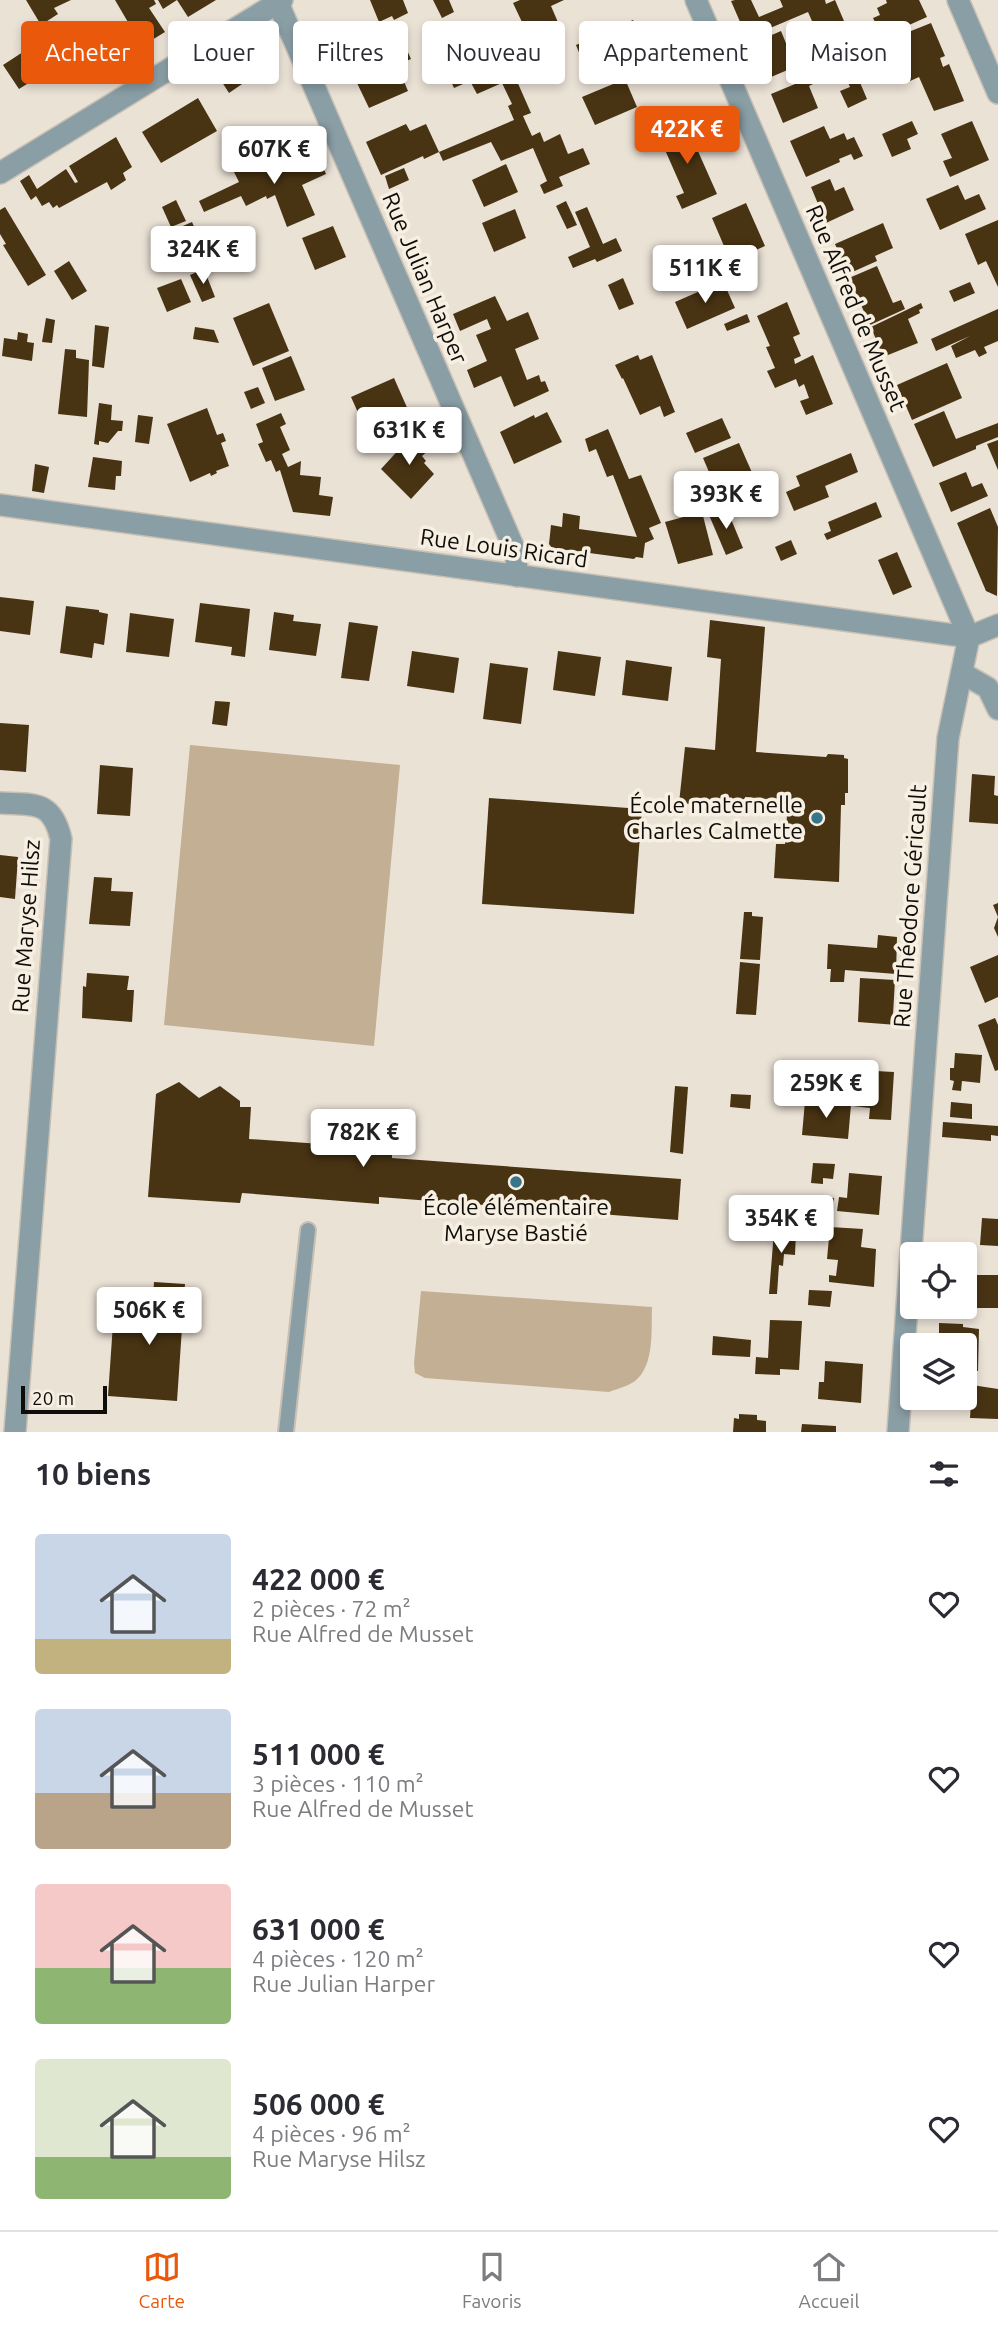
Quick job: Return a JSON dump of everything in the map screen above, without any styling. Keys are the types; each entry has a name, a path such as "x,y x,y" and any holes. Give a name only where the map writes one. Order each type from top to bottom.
{"street":[{"name":"Rue Alfred de Musset","path":"696,0 969,637"},
{"path":"958,0 998,93"},
{"path":"0,173 280,1"},
{"name":"Rue Julian Harper","path":"280,1 516,553 517,576"},
{"name":"Rue Louis Ricard","path":"0,505 969,637"},
{"path":"969,637 998,625"},
{"name":"Rue Théodore Géricault","path":"898,1432 948,738 969,637"},
{"path":"961,673 988,688 998,709"},
{"name":"Rue Maryse Hilsz","path":"0,803 39,806 56,819 61,839 15,1432"}],"lane":[{"path":"286,1432 308,1230"}],"shaded area":[{"path":"190,745 400,765 374,1046 164,1025"},
{"path":"421,1291 652,1307 646,1366 635,1381 609,1392 425,1378 415,1373 414,1363"}],"building":[{"path":"26,0 71,0 54,8 58,14 47,21 39,21"},
{"path":"115,0 154,0 156,4 149,8 165,32 154,39 154,21 127,21"},
{"path":"158,0 177,0 163,9"},
{"path":"177,0 216,0 188,17"},
{"path":"370,0 403,0 408,13 394,20 392,16 379,21"},
{"path":"433,0 449,0 454,12 442,18"},
{"path":"520,0 564,0 551,6 557,21 521,21 513,3"},
{"path":"751,0 759,17 783,7 780,0 825,0 826,4 835,0 844,21 812,21 808,12 772,27 772,21 740,21 731,1"},
{"path":"886,0 919,0 927,17 911,24 911,21 874,21 873,18 880,15 877,8 887,3"},
{"path":"931,23 945,56 940,58 943,67 949,64 964,101 934,111 919,77 911,81 911,31"},
{"path":"781,31 786,43 786,71 772,77 772,35"},
{"path":"21,53 21,84 27,84 19,89 3,65"},
{"path":"223,84 242,84 229,93"},
{"path":"357,84 405,84 408,91 369,108"},
{"path":"472,84 500,84 477,94"},
{"path":"502,84 518,84 531,113 523,116 532,136 540,132 544,142 560,134 568,154 583,148 590,164 559,177 563,186 544,194 540,185 547,181 533,148 501,161 491,142 443,161 439,152 514,120 508,106 512,104"},
{"path":"613,84 627,84 637,107 595,125 582,97"},
{"path":"795,84 813,84 809,86 818,108 783,123 771,94"},
{"path":"849,84 861,84 867,99 848,108 840,91 850,87"},
{"path":"198,98 217,131 161,163 142,132"},
{"path":"912,121 918,134 907,139 911,149 892,157 882,134"},
{"path":"972,121 989,160 950,177 943,161 952,158 941,134"},
{"path":"685,122 717,194 682,209 676,196 684,193 658,134"},
{"path":"406,124 410,131 426,124 439,152 424,159 423,156 381,175 366,142"},
{"path":"824,126 830,139 844,133 847,140 854,137 863,156 854,160 851,154 839,159 840,162 806,177 790,141"},
{"path":"116,137 132,167 123,173 126,180 111,190 107,182 59,208 57,205 53,208 49,202 42,206 36,196 31,200 20,181 29,175 37,189 66,169 75,183 78,182 69,166"},
{"path":"314,147 326,174 302,185 315,215 287,227 275,195 267,199 266,196 246,206 241,196 204,212 199,201 239,182 233,170 261,156 268,171"},
{"path":"506,164 518,192 484,207 472,180"},
{"path":"404,168 409,180 389,189 385,176"},
{"path":"830,179 835,191 844,187 854,210 826,223 811,187"},
{"path":"958,185 965,200 979,194 986,209 940,230 926,199"},
{"path":"176,200 186,221 171,227 162,207"},
{"path":"566,201 577,225 567,229 556,206"},
{"path":"746,203 765,246 703,273 697,258 724,246 712,218"},
{"path":"5,207 46,275 28,286 3,245 6,244 0,234 0,210"},
{"path":"587,207 603,244 616,238 622,251 597,262 595,259 573,268 568,257 590,247 575,212"},
{"path":"515,209 526,238 494,252 482,223"},
{"path":"998,220 998,287 986,261 978,265 965,234"},
{"path":"192,222 210,263 193,270 176,229"},
{"path":"883,223 893,248 875,256 877,261 848,274 835,244"},
{"path":"333,226 346,257 315,270 302,238"},
{"path":"69,261 87,291 72,300 54,271"},
{"path":"877,266 893,303 901,300 905,309 870,325 849,278"},
{"path":"204,269 215,297 202,302 190,275"},
{"path":"623,278 634,304 619,310 608,285"},
{"path":"181,279 191,302 167,312 157,288"},
{"path":"723,281 735,308 687,329 675,302"},
{"path":"970,282 975,293 954,302 949,291"},
{"path":"495,296 507,321 528,312 539,339 515,349 527,380 539,375 549,391 514,407 501,376 474,388 467,370 487,361 476,335 491,329 487,319 460,331 453,314"},
{"path":"787,302 800,334 793,337 801,356 794,359 795,364 813,355 833,404 806,415 800,401 809,398 804,384 799,387 796,379 775,388 767,371 775,368 766,347 770,346 757,316"},
{"path":"269,303 289,351 253,366 233,318"},
{"path":"921,303 923,308 919,310 920,313 908,319 918,343 883,357 871,327"},
{"path":"998,309 998,341 984,347 987,353 979,357 975,350 956,358 951,346 970,336 936,351 931,339"},
{"path":"747,314 750,322 727,331 724,324"},
{"path":"46,318 55,320 52,343 42,342"},
{"path":"95,325 109,327 104,368 92,366"},
{"path":"195,327 214,330 219,343 193,339"},
{"path":"18,332 28,334 27,342 34,343 32,361 2,356 4,338 17,340"},
{"path":"65,349 76,350 76,358 89,360 87,417 58,414"},
{"path":"638,355 640,360 652,355 675,412 664,417 660,406 640,415 615,365"},
{"path":"291,356 305,390 275,401 262,368"},
{"path":"947,363 962,398 912,420 897,385"},
{"path":"394,378 409,412 376,427 370,412 360,417 351,397"},
{"path":"258,387 265,403 251,409 244,392"},
{"path":"99,403 112,405 111,420 123,421 122,431 118,431 108,443 99,441 99,445 94,444"},
{"path":"207,408 217,435 223,433 226,441 221,443 229,466 211,476 210,473 190,482 167,424"},
{"path":"944,411 956,439 998,423 998,437 933,467 914,424"},
{"path":"547,412 562,442 514,464 500,432 534,415 535,418"},
{"path":"281,413 286,424 280,427 290,450 282,454 288,467 301,461 300,475 321,477 319,495 333,497 330,516 293,512 280,470 276,472 271,460 266,462 258,444 263,442 256,424"},
{"path":"138,415 153,417 149,444 135,442"},
{"path":"722,418 731,438 695,453 686,433"},
{"path":"608,429 629,479 641,475 661,523 649,528 654,539 645,543 643,558 552,548 549,544 551,525 562,527 563,513 580,516 579,529 637,537 613,475 607,477 596,449 589,452 585,439"},
{"path":"414,433 430,449 422,456 426,461 424,463 434,474 411,499 381,469"},
{"path":"998,440 998,470 987,444"},
{"path":"739,443 757,484 721,500 703,458"},
{"path":"851,453 858,472 825,486 829,497 794,511 786,492 800,486 796,476"},
{"path":"93,457 122,461 121,476 116,476 115,490 88,487"},
{"path":"35,464 49,467 44,493 32,491"},
{"path":"966,472 972,487 982,483 988,496 951,512 939,483"},
{"path":"876,502 882,517 827,540 824,534 831,531 828,522"},
{"path":"726,507 743,548 726,555 709,515"},
{"path":"990,508 998,527 997,596 986,591 957,523"},
{"path":"702,512 713,555 678,564 665,522"},
{"path":"791,540 797,554 781,561 775,547"},
{"path":"897,552 912,587 893,595 878,560"},
{"path":"0,597 34,601 30,635 0,631"},
{"path":"200,603 250,609 245,657 231,655 232,647 195,642"},
{"path":"66,606 99,610 108,614 104,645 94,643 92,658 60,653"},
{"path":"274,612 294,615 293,621 321,624 316,656 269,650"},
{"path":"130,613 174,619 169,657 126,652"},
{"path":"710,620 765,627 756,752 826,757 828,754 844,755 844,758 848,759 848,793 845,793 845,805 841,805 839,882 774,878 776,844 785,844 788,801 745,797 745,808 679,803 685,747 715,750 721,659 707,657"},
{"path":"349,622 378,626 369,681 341,678"},
{"path":"412,651 459,658 454,693 407,686"},
{"path":"558,651 601,657 595,696 553,690"},
{"path":"626,660 672,667 668,701 622,695"},
{"path":"490,663 528,668 521,724 483,719"},
{"path":"215,701 230,702 227,726 212,724"},
{"path":"0,723 29,725 26,772 0,770"},
{"path":"100,765 133,768 130,816 97,814"},
{"path":"972,774 995,776 994,795 998,796 998,824 969,822"},
{"path":"489,798 642,809 634,914 482,904"},
{"path":"0,855 18,857 15,899 0,897"},
{"path":"94,877 112,878 111,891 133,892 130,926 89,924"},
{"path":"998,903 998,917 993,905"},
{"path":"744,912 763,917 760,960 740,959"},
{"path":"998,917 998,937 994,928"},
{"path":"878,935 897,937 896,974 845,970 844,982 830,982 831,969 827,969 828,944 877,948"},
{"path":"998,955 998,997 985,1003 970,967"},
{"path":"740,962 760,964 756,1015 736,1014"},
{"path":"87,973 129,976 127,990 134,990 132,1022 82,1018 83,986 86,987"},
{"path":"860,978 895,980 893,1015 911,1016 910,1026 858,1022"},
{"path":"995,1018 998,1025 998,1070 995,1071 978,1025"},
{"path":"955,1053 982,1055 980,1083 962,1081 961,1091 952,1090 954,1081 950,1080 950,1068 954,1068"},
{"path":"857,1070 894,1072 891,1120 869,1119 870,1108 853,1106"},
{"path":"179,1082 199,1098 220,1086 240,1101 240,1107 251,1107 249,1139 392,1149 392,1158 681,1179 678,1220 379,1197 379,1204 242,1193 240,1203 148,1197 156,1094"},
{"path":"675,1086 688,1087 683,1154 670,1152"},
{"path":"731,1094 751,1095 750,1109 730,1107"},
{"path":"805,1101 851,1105 848,1139 802,1135"},
{"path":"951,1102 972,1104 972,1119 950,1117"},
{"path":"943,1122 998,1126 998,1136 991,1135 991,1141 942,1137"},
{"path":"813,1163 835,1164 833,1179 823,1178 823,1184 811,1183"},
{"path":"849,1173 882,1176 879,1215 837,1211 839,1197 847,1198"},
{"path":"810,1197 834,1198 833,1211 810,1209"},
{"path":"982,1218 998,1219 998,1246 980,1245"},
{"path":"830,1227 863,1229 861,1247 876,1249 874,1287 829,1282 829,1275 836,1276 838,1260 827,1259"},
{"path":"774,1231 796,1232 795,1255 784,1254 783,1266 779,1265 777,1294 769,1294"},
{"path":"977,1275 998,1275 998,1308 977,1308"},
{"path":"154,1282 185,1284 177,1401 108,1396 114,1309 152,1312"},
{"path":"809,1290 832,1291 830,1307 808,1305"},
{"path":"770,1320 802,1321 799,1370 780,1369 780,1375 755,1374 756,1357 768,1358"},
{"path":"939,1323 963,1324 963,1327 979,1329 978,1371 977,1333 939,1333"},
{"path":"713,1336 751,1340 750,1357 712,1355"},
{"path":"825,1361 863,1364 861,1403 818,1399 819,1382 824,1382"},
{"path":"977,1386 998,1389 998,1419 970,1418 970,1410 977,1410"},
{"path":"739,1414 757,1415 757,1420 766,1421 766,1432 733,1432 734,1418 739,1419"},
{"path":"802,1424 836,1426 836,1432 801,1432"}],"place":[{"name":"École maternelle Charles Calmette","path":"817,818"},
{"name":"École élémentaire Maryse Bastié","path":"516,1182"}]}
